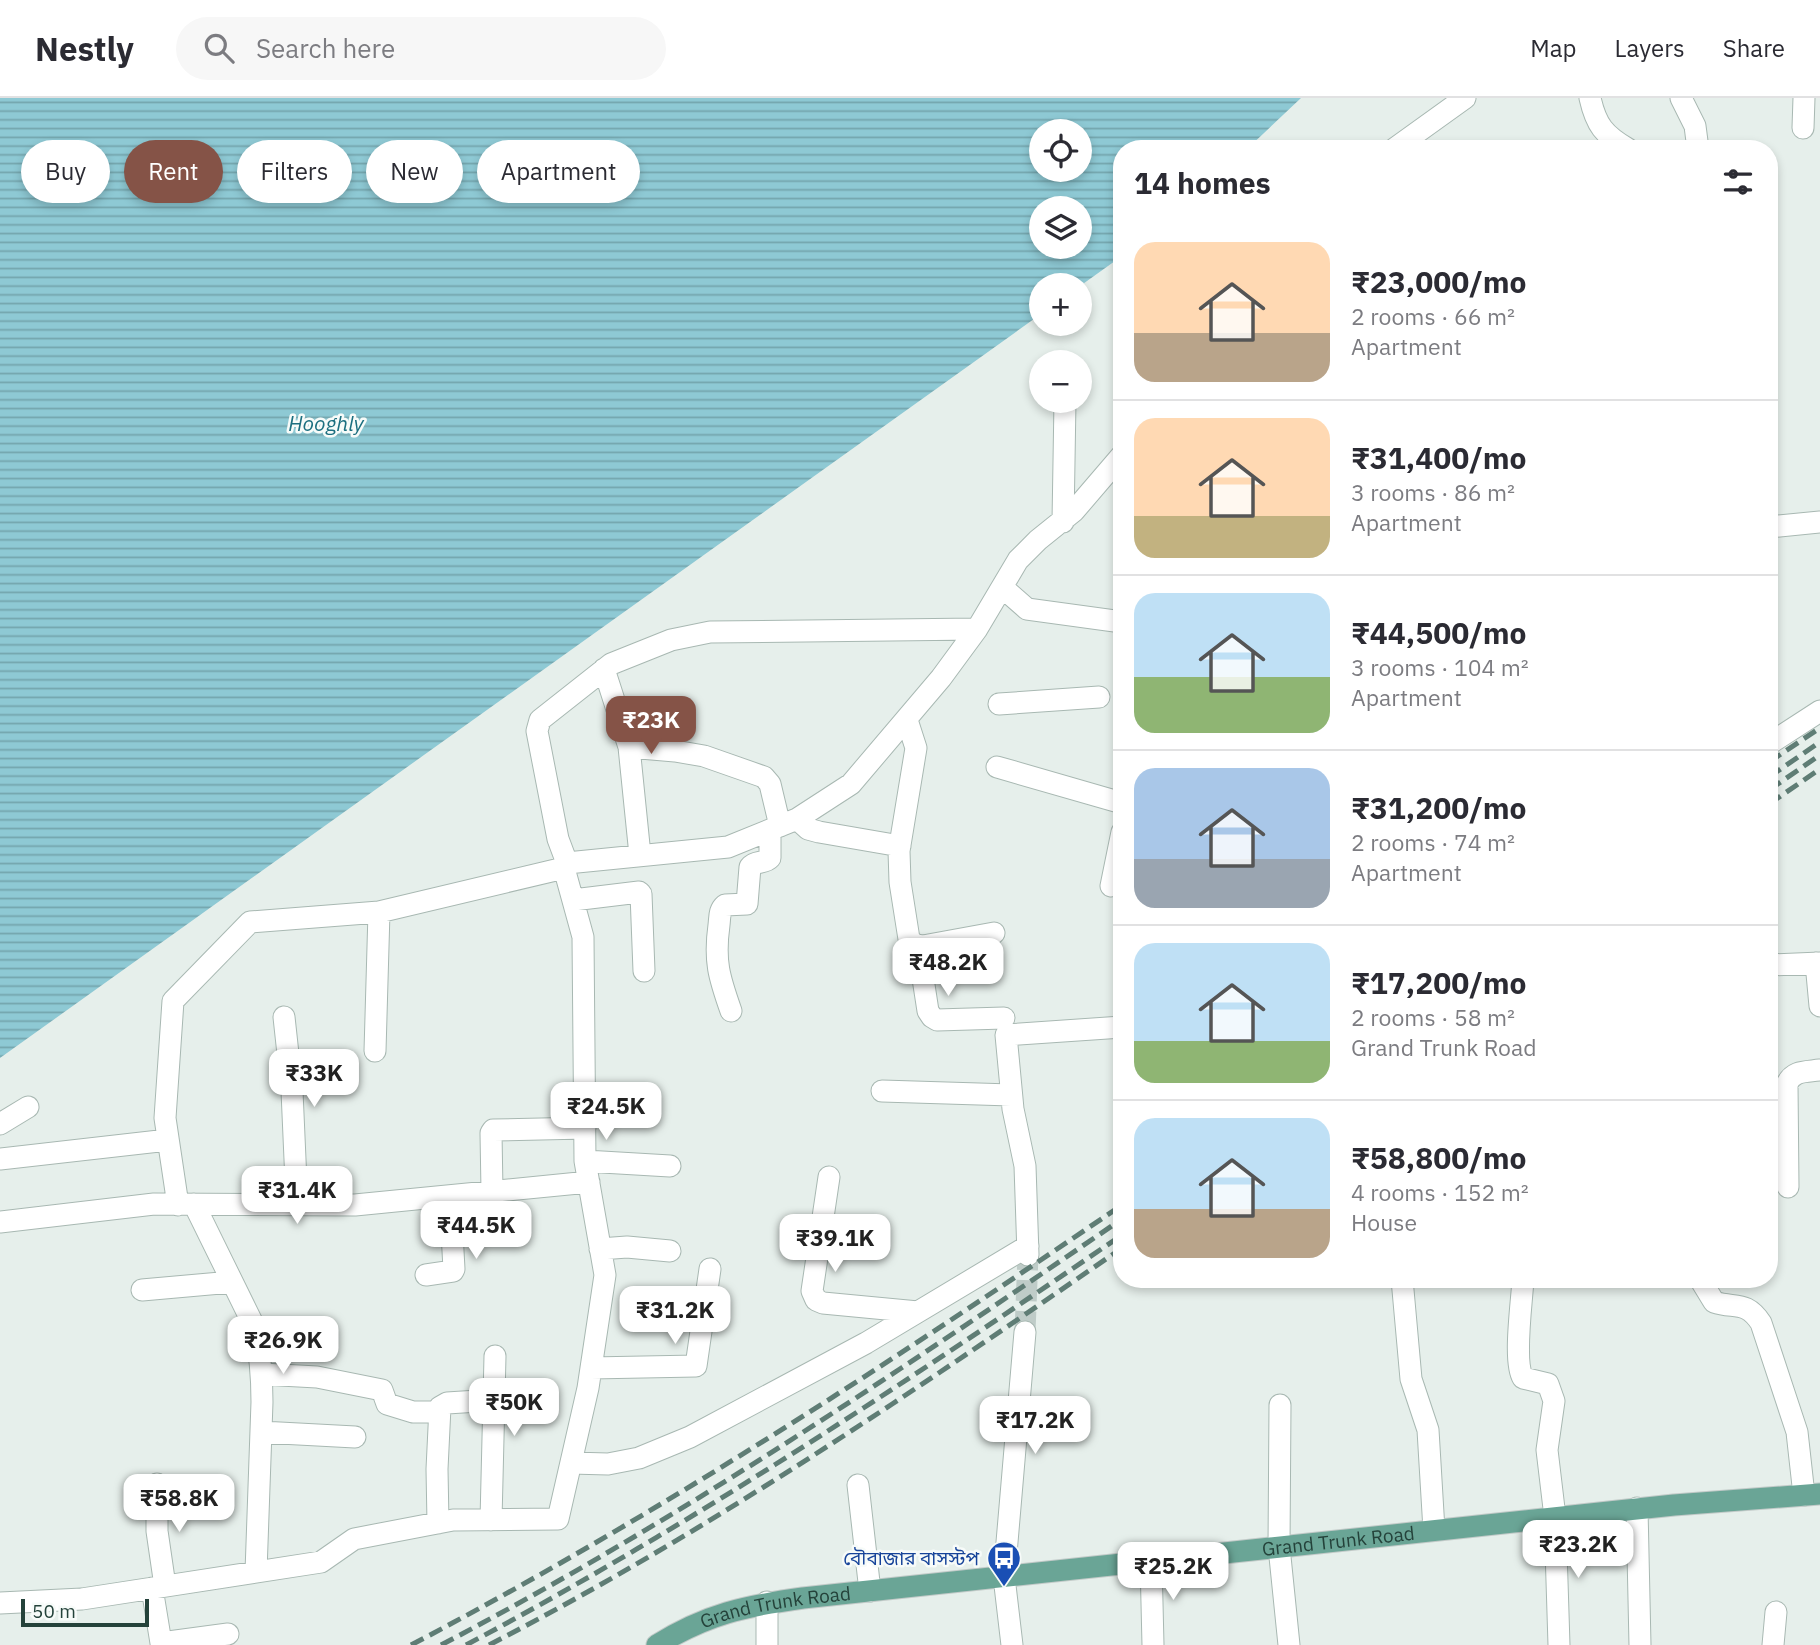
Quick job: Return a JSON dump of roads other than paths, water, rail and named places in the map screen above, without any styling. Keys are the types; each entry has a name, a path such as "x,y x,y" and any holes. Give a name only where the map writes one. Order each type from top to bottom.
{"main road":[{"name":"Grand Trunk Road","path":"657,1645 704,1619 767,1602 1637,1508 1812,1494"}],"street":[{"path":"1412,140 1465,98"},
{"path":"1590,98 1603,131 1613,140"},
{"path":"1681,98 1695,126 1697,140"},
{"path":"1803,128 1804,98"},
{"path":"1063,522 1065,413"},
{"path":"256,1572 262,1374 255,1328 232,1282 186,1205 168,1140 165,1118 173,1001 250,922 379,912 566,866 728,846 782,825 851,784 942,678 1025,552 1063,522 1113,465"},
{"path":"1778,526 1820,522"},
{"path":"1002,587 1027,609 1113,621"},
{"path":"0,1604 82,1599 321,1562 354,1539 453,1520 558,1518 591,1368 605,1275 585,1161 583,937 558,839 537,731 540,720 611,664 671,640 710,632 976,629"},
{"path":"604,669 629,747 640,855"},
{"path":"999,704 1099,697"},
{"path":"1778,738 1820,710"},
{"path":"907,720 916,748 900,846 900,882 909,939 918,946 929,1011 937,1020 1004,1018"},
{"path":"629,747 694,754 764,777 770,784 782,825 769,860 754,863 750,867 747,904 725,905 721,908 716,966 731,1011"},
{"path":"997,767 1113,800"},
{"path":"782,825 900,846"},
{"path":"1111,886 1113,876"},
{"path":"573,900 639,892 644,971"},
{"path":"375,1051 379,912"},
{"path":"918,946 994,933"},
{"path":"1778,965 1818,963 1820,1006"},
{"path":"284,1017 292,1091 297,1205"},
{"path":"571,1463 608,1464 639,1458 665,1448 866,1343 1028,1250 1026,1166 1011,1095 1006,1035 1113,1028"},
{"path":"1788,1187 1787,1084 1795,1073 1820,1070"},
{"path":"882,1091 1011,1095"},
{"path":"0,1124 28,1107"},
{"path":"492,1191 493,1130 585,1128"},
{"path":"0,1159 168,1140"},
{"path":"585,1161 670,1166"},
{"path":"829,1177 812,1291 816,1300 823,1303 918,1312"},
{"path":"0,1222 154,1204 355,1205 589,1182"},
{"path":"426,1275 454,1269 450,1196"},
{"path":"600,1249 627,1247 670,1251"},
{"path":"591,1368 696,1366 710,1269"},
{"path":"142,1290 232,1282"},
{"path":"1403,1288 1411,1379 1429,1438 1434,1530"},
{"path":"1522,1288 1520,1373 1523,1378 1548,1384 1553,1393 1554,1410 1547,1450 1555,1517 1559,1645"},
{"path":"1705,1288 1714,1302 1745,1306 1761,1323 1797,1432 1812,1494"},
{"path":"1012,1645 1004,1577 1025,1332"},
{"path":"491,1520 495,1356"},
{"path":"262,1374 317,1377 382,1390 387,1404 413,1412 440,1412"},
{"path":"438,1523 437,1469 440,1412 443,1404 494,1400"},
{"path":"1280,1405 1279,1547 1289,1645"},
{"path":"261,1432 355,1437"},
{"path":"157,1484 161,1643 228,1634"},
{"path":"858,1485 870,1591"},
{"path":"1637,1508 1640,1645"},
{"path":"1151,1561 1153,1645"},
{"path":"766,1645 767,1602"},
{"path":"1773,1645 1776,1612"}],"water":[{"name":"Hooghly","path":"0,98 1301,98 1257,140 1113,140 1113,262 1092,277 1092,273 1029,273 1029,323 0,1058"}],"tunnel":[{"path":"1025,1332 1028,1255"}],"railway":[{"path":"1778,756 1820,728"},
{"path":"1778,771 1820,742"},
{"path":"1778,784 1820,755"},
{"path":"1778,798 1820,769"},
{"path":"411,1645 594,1543 773,1435 1113,1211"},
{"path":"441,1645 702,1496 956,1332 1113,1225"},
{"path":"466,1645 635,1550 800,1449 1113,1241"},
{"path":"489,1645 652,1555 811,1457 1113,1254"}],"place":[{"name":"বৌবাজার বাসস্টপ","path":"1004,1588"}]}
